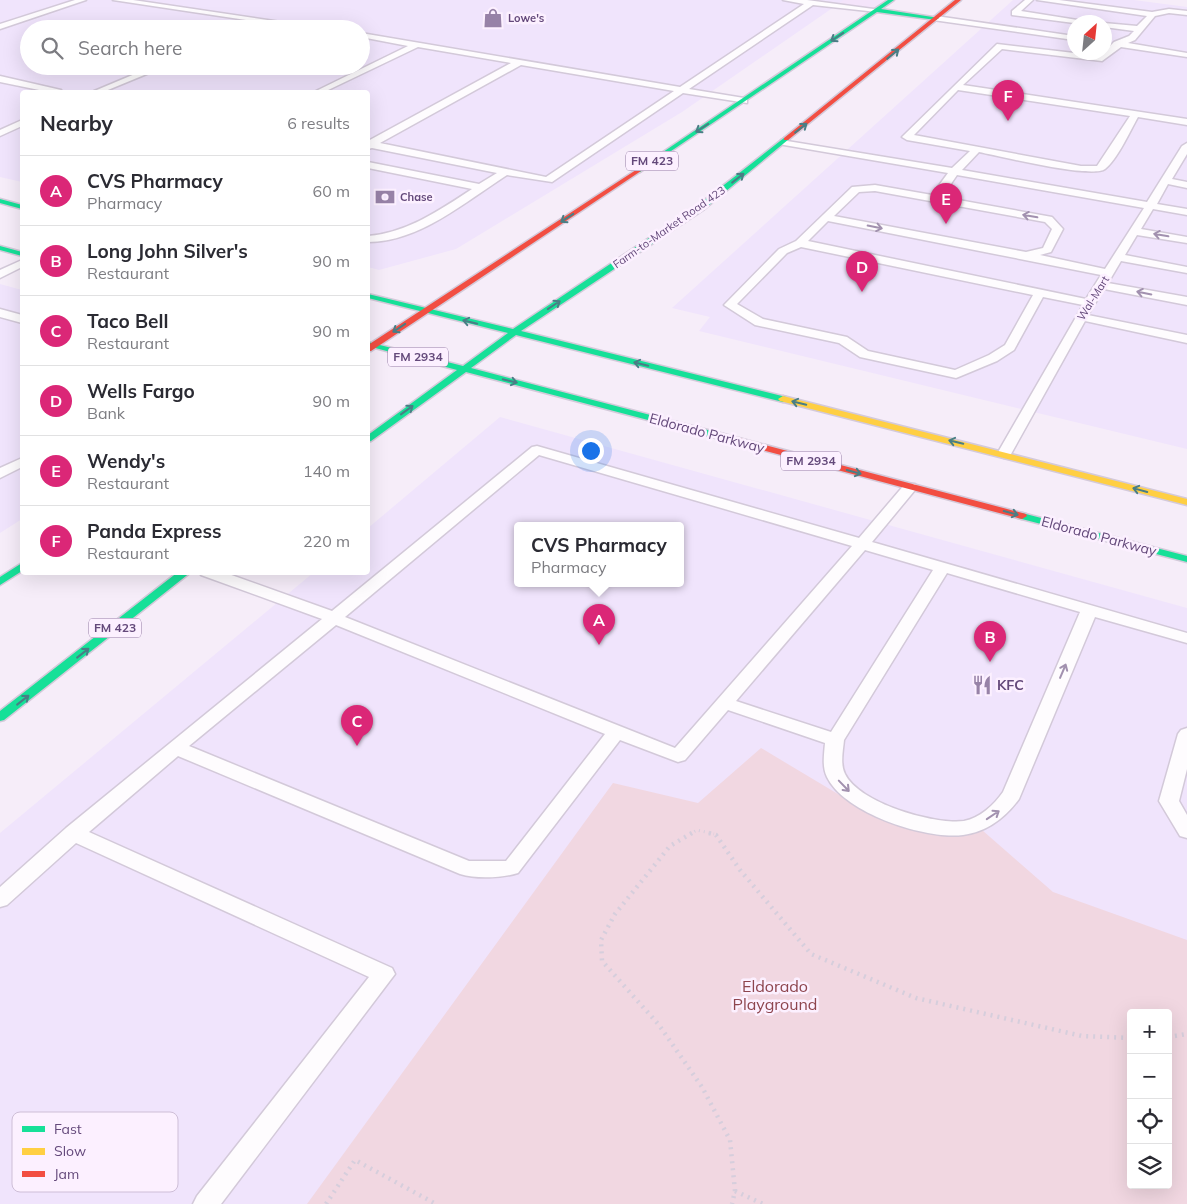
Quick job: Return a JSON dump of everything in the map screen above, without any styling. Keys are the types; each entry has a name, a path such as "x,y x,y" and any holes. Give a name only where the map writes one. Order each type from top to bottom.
{"main road":[{"name":"FM 423","path":"370,345 744,100 890,0"},
{"name":"Farm-to-Market Road 423","path":"370,438 514,332 700,208 958,0"},
{"path":"877,10 936,18"},
{"path":"0,201 20,206"},
{"path":"0,248 20,253"},
{"path":"370,296 1004,454 1187,502"},
{"name":"Eldorado Parkway","path":"370,346 1187,559"},
{"path":"0,582 20,567"},
{"name":"FM 423","path":"0,717 182,575"}],"lane":[{"path":"21,20 82,0"},
{"path":"117,0 269,20"},
{"path":"787,0 877,10"},
{"path":"1029,0 1015,13 1067,20"},
{"path":"1041,0 1152,14 1169,11 1187,13"},
{"path":"370,145 548,180 811,3"},
{"path":"1136,114 1105,164 1099,169 1081,169 907,137 1000,46 1102,59 1118,45 1132,38 1152,14"},
{"path":"936,18 1067,37"},
{"path":"0,27 20,20"},
{"path":"1112,26 1139,30"},
{"path":"370,36 744,100"},
{"path":"370,67 418,44"},
{"path":"1112,44 1187,55"},
{"path":"370,144 520,62"},
{"path":"101,90 139,75"},
{"path":"322,90 353,75"},
{"path":"0,79 49,90"},
{"path":"956,87 1187,122"},
{"path":"0,133 20,124"},
{"path":"784,142 1187,212"},
{"name":"Wal-Mart","path":"1004,454 1090,302 1166,181 1182,162 1187,146"},
{"path":"935,199 956,171 977,149"},
{"path":"370,165 479,187"},
{"path":"370,239 379,240 406,232 506,171"},
{"path":"1166,181 1187,185"},
{"path":"1026,256 1047,250 1058,229 1048,219 875,188 856,189 800,243 783,251 730,305 759,322 843,340 864,354 956,374 993,358 1010,347 1040,292"},
{"path":"827,218 1109,273"},
{"path":"1136,231 1187,240"},
{"path":"800,243 1090,302"},
{"path":"1119,258 1187,270"},
{"path":"0,275 20,264"},
{"path":"1102,285 1187,301"},
{"path":"0,312 20,318"},
{"path":"1081,317 1187,339"},
{"path":"0,900 73,833 537,450 1187,638"},
{"path":"0,474 20,463"},
{"path":"215,575 334,618 678,756 910,487"},
{"path":"942,568 835,740 833,767 838,780 866,803 922,823 945,828 961,828 978,824 995,816 1012,794 1089,610"},
{"path":"724,703 835,740"},
{"path":"176,748 467,869 511,868 617,731"},
{"path":"1187,734 1169,801 1187,831"},
{"path":"73,833 384,974 206,1204"}],"path":[{"path":"732,1204 734,1191 730,1140 702,1087 659,1025 602,961 601,940 615,914 670,846 697,830 716,835 740,870 811,954 916,998 1082,1036 1127,1038"},
{"path":"1172,1036 1187,1034"},
{"path":"326,1204 355,1160 436,1204"},
{"path":"734,1191 763,1204"}],"shaded area":[{"path":"0,0 844,0 682,112 456,249 379,270 370,268 370,90 20,90 20,182 0,177"},
{"path":"802,0 891,0 877,10"},
{"path":"1013,0 1134,0 1187,7 1187,449 699,331 710,317 672,308"},
{"path":"0,284 20,289 20,520 0,533"},
{"path":"500,417 1187,608 1187,1204 0,1204 0,833 311,575 370,575 370,526"}],"green space":[{"name":"Eldorado Playground","path":"761,748 858,806 982,830 1053,892 1187,940 1187,1204 307,1204 613,783 698,803"}],"traffic: fast":[{"path":"638,171 891,0"},
{"path":"877,10 936,18"},
{"path":"370,438 537,316 700,208 786,139"},
{"path":"0,201 20,206"},
{"path":"0,248 20,253"},
{"path":"370,296 783,399"},
{"path":"370,345 716,435"},
{"path":"1022,516 1187,559"},
{"path":"0,582 20,567"},
{"path":"0,717 182,575"}],"traffic: slow":[{"path":"783,399 1187,502"}],"traffic: jam":[{"path":"786,139 958,0"},
{"path":"370,348 638,171"},
{"path":"716,435 1022,516"}],"place":[{"name":"Lowe's","path":"493,18"},
{"name":"Panda Express","path":"1008,121"},
{"name":"Chase","path":"385,197"},
{"name":"Wendy's","path":"946,224"},
{"name":"Wells Fargo","path":"862,292"},
{"name":"CVS Pharmacy","path":"599,645"},
{"name":"Long John Silver's","path":"990,662"},
{"name":"KFC","path":"982,685"},
{"name":"Taco Bell","path":"357,746"}]}
